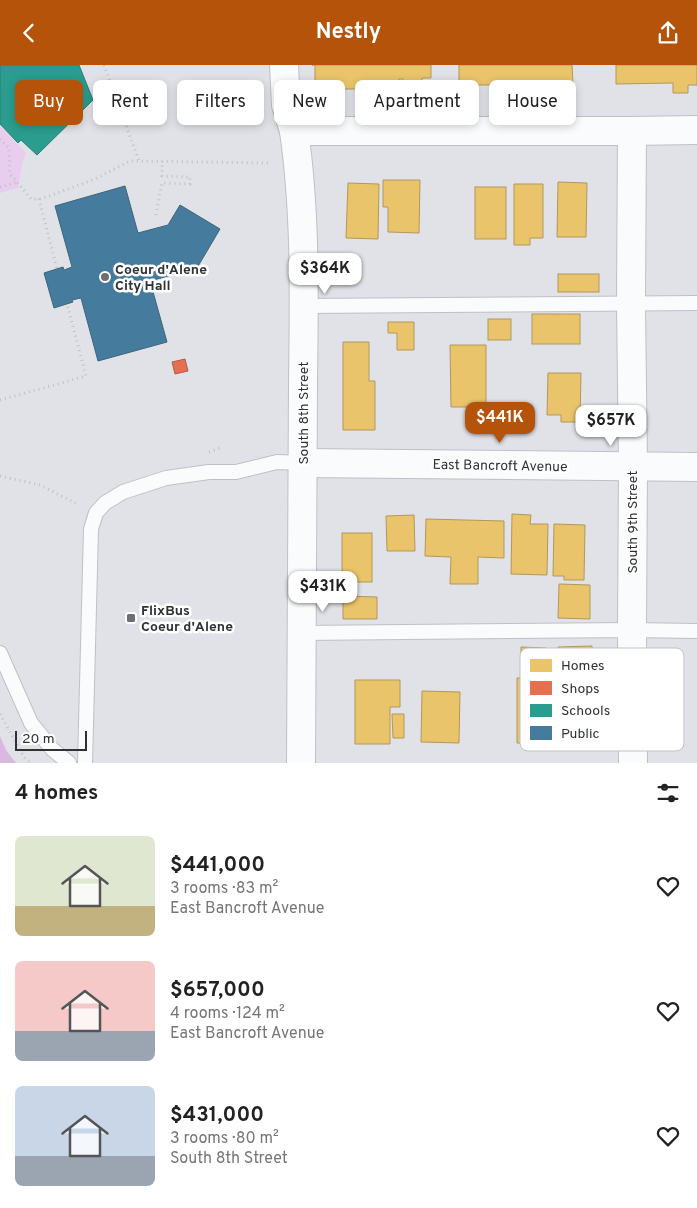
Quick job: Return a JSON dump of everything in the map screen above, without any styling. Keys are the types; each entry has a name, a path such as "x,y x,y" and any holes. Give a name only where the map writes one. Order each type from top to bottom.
{"street":[{"name":"South 8th Street","path":"284,65 286,105 294,131 300,167 304,231 301,763"},
{"path":"294,131 697,130"},
{"name":"South 9th Street","path":"632,131 632,648"},
{"name":"East Bancroft Avenue","path":"303,463 697,467"}],"lane":[{"path":"304,306 697,303"},
{"path":"85,763 92,529 96,513 105,503 123,493 166,478 208,472 236,472 277,462 303,463"},
{"path":"302,633 697,631"},
{"path":"0,653 31,723 52,749 69,763"}],"path":[{"path":"104,65 139,161"},
{"path":"0,139 9,148 10,174 31,199 49,197 95,179 130,161 268,163"},
{"path":"156,215 162,183 190,184 190,177 162,176 162,161"},
{"path":"0,187 18,182"},
{"path":"39,199 57,269"},
{"path":"0,400 86,376 67,304"},
{"path":"0,714 24,757 30,763"}],"shaded area":[{"path":"0,126 26,153 18,188 0,193"},
{"path":"0,736 6,750 16,763 0,763"}],"building: Homes":[{"path":"315,65 431,65 431,78 422,78 422,80 355,80 355,89 345,89 345,80 315,80"},
{"path":"459,65 572,65 573,80 489,80 489,85 479,85 479,80 459,80"},
{"path":"616,65 697,65 697,85 688,85 688,93 673,93 673,83 616,84"},
{"path":"383,180 420,180 419,233 388,232 388,207 383,207"},
{"path":"558,182 587,183 586,237 557,237"},
{"path":"348,183 379,184 378,239 346,238"},
{"path":"514,184 543,184 543,238 530,238 530,245 514,245"},
{"path":"475,187 506,187 506,239 475,239"},
{"path":"558,274 599,274 599,292 558,292"},
{"path":"532,314 580,314 580,344 532,344"},
{"path":"488,319 511,319 511,340 488,340"},
{"path":"388,322 414,322 414,350 397,350 397,333 388,333"},
{"path":"343,342 369,342 369,381 375,381 375,430 343,430"},
{"path":"450,345 486,345 486,407 451,407"},
{"path":"548,373 581,373 580,422 561,422 561,415 547,415"},
{"path":"512,514 531,515 530,524 548,524 547,575 511,574"},
{"path":"414,515 415,551 387,551 386,516"},
{"path":"426,519 504,521 504,558 478,557 478,584 450,584 451,557 425,556"},
{"path":"554,524 585,525 584,580 564,580 564,576 553,576"},
{"path":"342,533 372,533 372,582 342,582"},
{"path":"559,584 590,585 590,619 558,618"},
{"path":"343,596 377,597 377,619 343,619"},
{"path":"592,646 592,648 558,648"},
{"path":"517,678 520,678 520,743 517,743"},
{"path":"355,680 400,680 400,707 390,707 390,744 355,744"},
{"path":"422,691 460,692 459,743 421,742"},
{"path":"392,714 404,714 404,738 393,738"}],"building: Shops":[{"path":"185,359 188,371 175,374 172,362"}],"building: Schools":[{"path":"0,65 79,65 93,100 83,110 83,80 15,80 15,125 68,125 37,155 21,140 18,143 0,124"}],"building: Public":[{"name":"Coeur d'Alene City Hall","path":"125,186 138,233 168,225 180,205 220,229 197,268 150,281 167,342 98,361 81,298 54,308 44,273 63,267 64,270 72,267 55,206"}],"place":[{"name":"Coeur d'Alene City Hall","path":"105,277"},
{"name":"FlixBus Coeur d'Alene","path":"131,618"}]}
